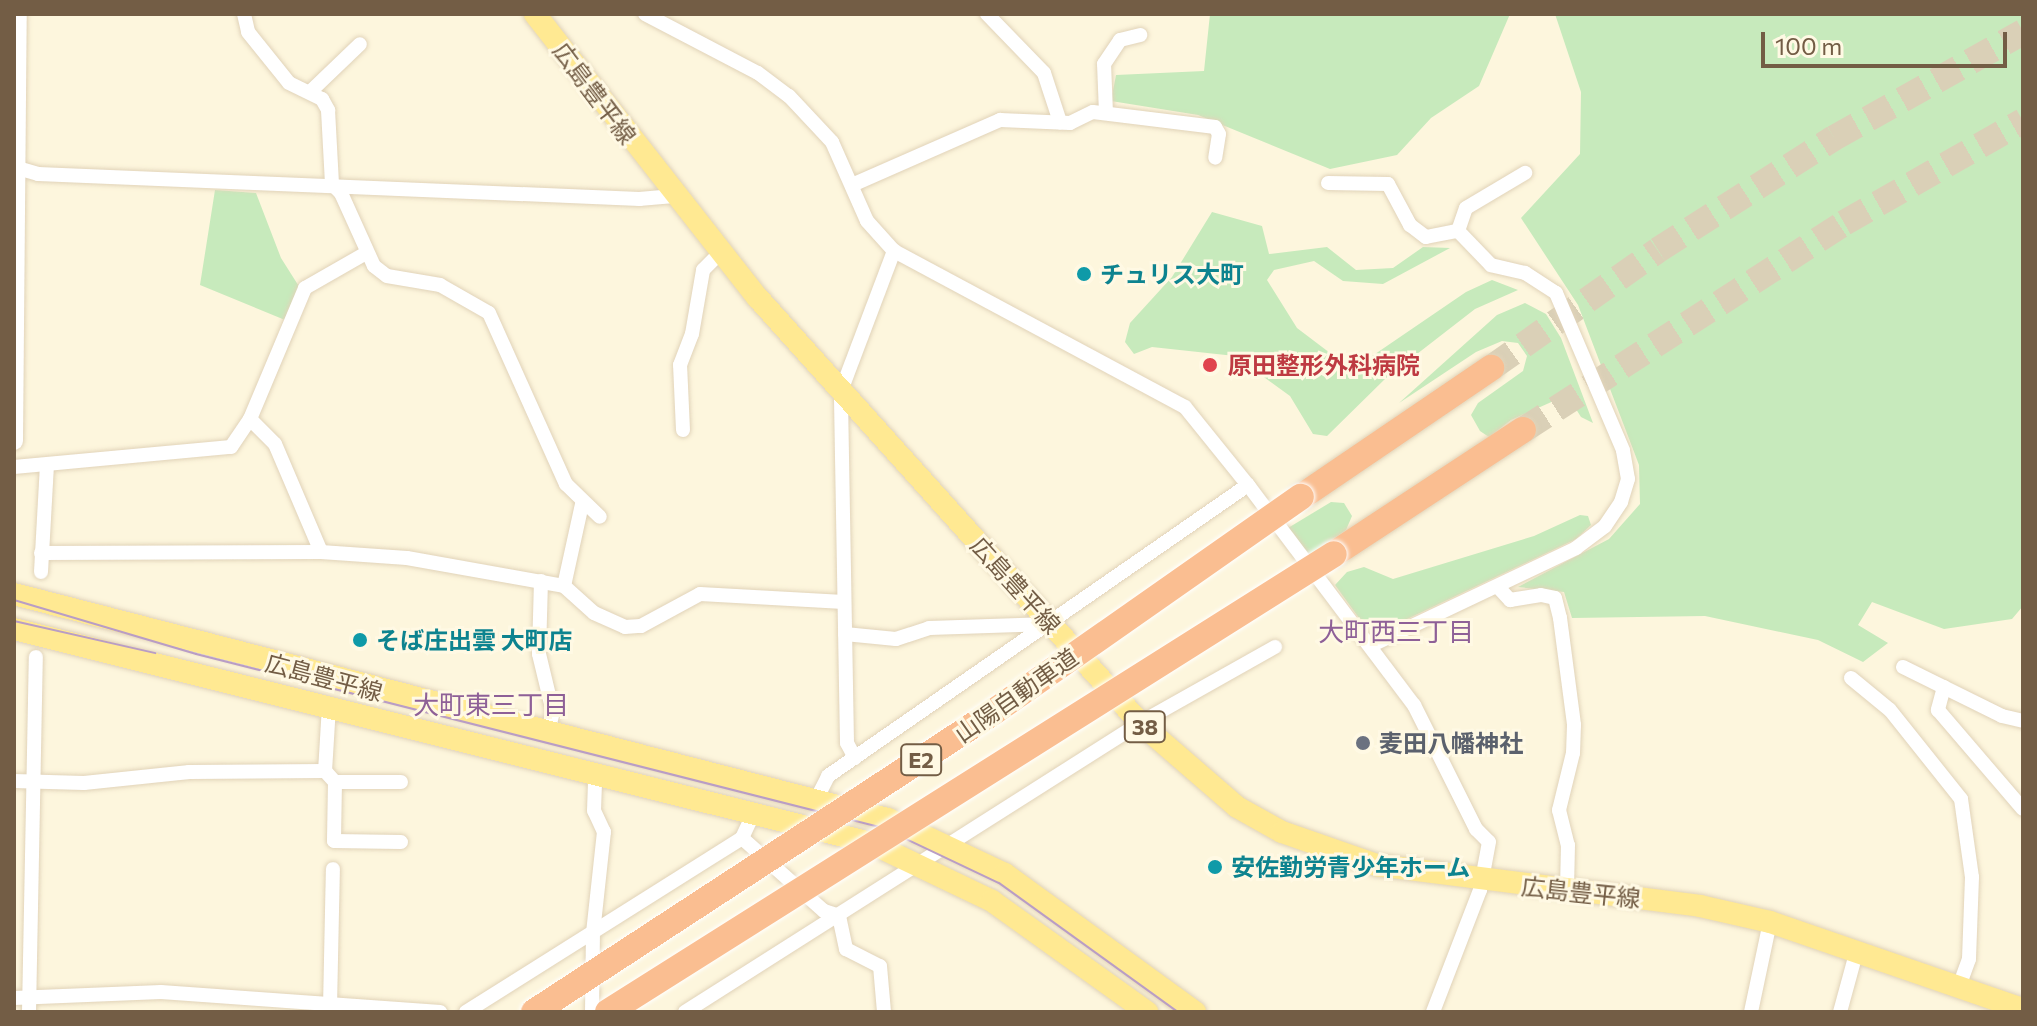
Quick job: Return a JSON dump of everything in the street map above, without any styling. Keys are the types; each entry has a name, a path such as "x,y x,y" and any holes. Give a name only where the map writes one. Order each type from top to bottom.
{"highway":[{"name":"山陽自動車道","path":"534,1012 992,713 1491,368"},
{"name":"山陽自動車道","path":"608,1012 1334,554 1523,430"}],"main road":[{"name":"広島豊平線","path":"535,14 720,253 841,391 1140,723 1237,807 1282,832 1377,865 1482,883 1700,906 1770,922 2023,1009"},
{"name":"広島豊平線","path":"14,594 547,735 888,819 951,845 1055,906 1195,1012"},
{"name":"広島豊平線","path":"14,629 871,843 922,864 992,901 1147,1012"}],"street":[{"path":"14,441 18,14"},
{"path":"244,14 248,32 289,83 310,92 328,110 332,184 341,193 366,253 387,276 440,285 489,313 554,460 582,504 600,517"},
{"path":"987,14 1044,73 1060,122"},
{"path":"654,17 758,73 789,96 832,142 867,221 894,251 1185,407 1248,485 1414,705 1476,829 1489,842 1482,883 1433,1012"},
{"path":"1106,113 1104,64 1120,40 1140,35"},
{"path":"310,92 360,44"},
{"path":"852,185 1000,120 1060,122 1106,113 1215,127 1219,134 1215,158"},
{"path":"17,168 38,174 639,199 674,196"},
{"path":"1458,231 1466,208 1525,173"},
{"path":"1328,183 1388,184 1410,225 1426,237 1458,231"},
{"path":"1370,646 1576,548 1605,526 1621,502 1628,479 1623,450 1556,293 1525,273 1491,265 1458,231"},
{"path":"855,758 847,743 841,391 894,251"},
{"path":"14,467 231,447 250,419 305,288 366,253"},
{"path":"683,430 680,365 692,334 703,270 720,253"},
{"path":"250,419 275,444 321,552"},
{"path":"41,572 47,466"},
{"path":"816,800 828,776 1248,485"},
{"path":"564,586 582,504"},
{"path":"41,553 321,552 407,558 564,586 594,613 625,627 641,626 700,594 844,602"},
{"path":"541,581 539,654 553,712 547,735"},
{"path":"1498,587 1510,600 1541,595 1555,598 1560,618 1574,725 1573,753 1559,810 1568,845 1567,890"},
{"path":"845,634 896,639 929,628 1050,624"},
{"path":"685,1012 1140,723 1275,647"},
{"path":"36,657 24,1003 161,992 330,1007 440,1012"},
{"path":"1903,667 2002,716 2023,721"},
{"path":"1851,678 1890,710 1961,799 1972,877 1969,959 1959,986"},
{"path":"1944,687 1938,710 2023,809"},
{"path":"329,706 334,841 401,842"},
{"path":"14,781 84,783 189,772 330,776 401,782"},
{"path":"592,1012 593,933 604,832 594,811 595,774"},
{"path":"466,1012 742,838 753,814"},
{"path":"742,838 824,911 839,916"},
{"path":"330,1007 333,869"},
{"path":"839,916 846,949 880,966 884,1012"},
{"path":"1751,1012 1770,922"},
{"path":"1840,1012 1857,950"}],"green space":[{"path":"1210,14 1510,14 1479,86 1431,118 1397,155 1330,169 1198,115 1111,101 1116,75 1204,71"},
{"path":"1555,14 2023,14 2023,606 2012,619 1944,629 1872,602 1858,625 1888,643 1863,662 1818,640 1705,616 1572,618 1564,592 1518,587 1609,539 1640,504 1639,465 1578,305 1521,218 1580,154 1581,92"},
{"path":"215,190 256,193 281,258 300,288 285,320 200,285"},
{"path":"1212,212 1262,226 1269,254 1327,247 1356,270 1393,268 1423,247 1450,248 1383,284 1343,281 1314,261 1274,270 1267,280 1297,328 1330,353 1359,365 1466,292 1492,280 1518,290 1475,309 1386,378 1327,436 1313,434 1290,396 1235,356 1152,347 1134,354 1125,342 1130,323 1172,277"},
{"path":"1525,303 1546,314 1561,338 1593,423 1581,417 1567,395 1511,420 1489,437 1480,431 1471,415 1478,403 1523,371 1527,356 1518,343 1502,341 1476,352 1399,403 1497,315"},
{"path":"1331,502 1344,503 1352,516 1346,530 1307,557 1288,528"},
{"path":"1580,515 1588,516 1591,525 1576,539 1405,620 1379,626 1359,618 1335,585 1347,572 1364,567 1393,579 1534,536"}],"tunnel":[{"path":"1491,368 1658,250 1834,138 2023,32"},
{"path":"1523,430 1844,223 2023,121"}],"tram line":[{"path":"14,600 196,654 883,828 999,883 1178,1012"},
{"path":"14,621 155,653"}],"place":[{"name":"チュリス大町","path":"1084,274"},
{"name":"原田整形外科病院","path":"1210,365"},
{"name":"そば庄出雲 大町店","path":"360,640"},
{"name":"麦田八幡神社","path":"1363,743"},
{"name":"安佐勤労青少年ホーム","path":"1215,867"}],"district":[{"name":"大町西三丁目","path":"1396,631"},
{"name":"大町東三丁目","path":"491,704"}]}
